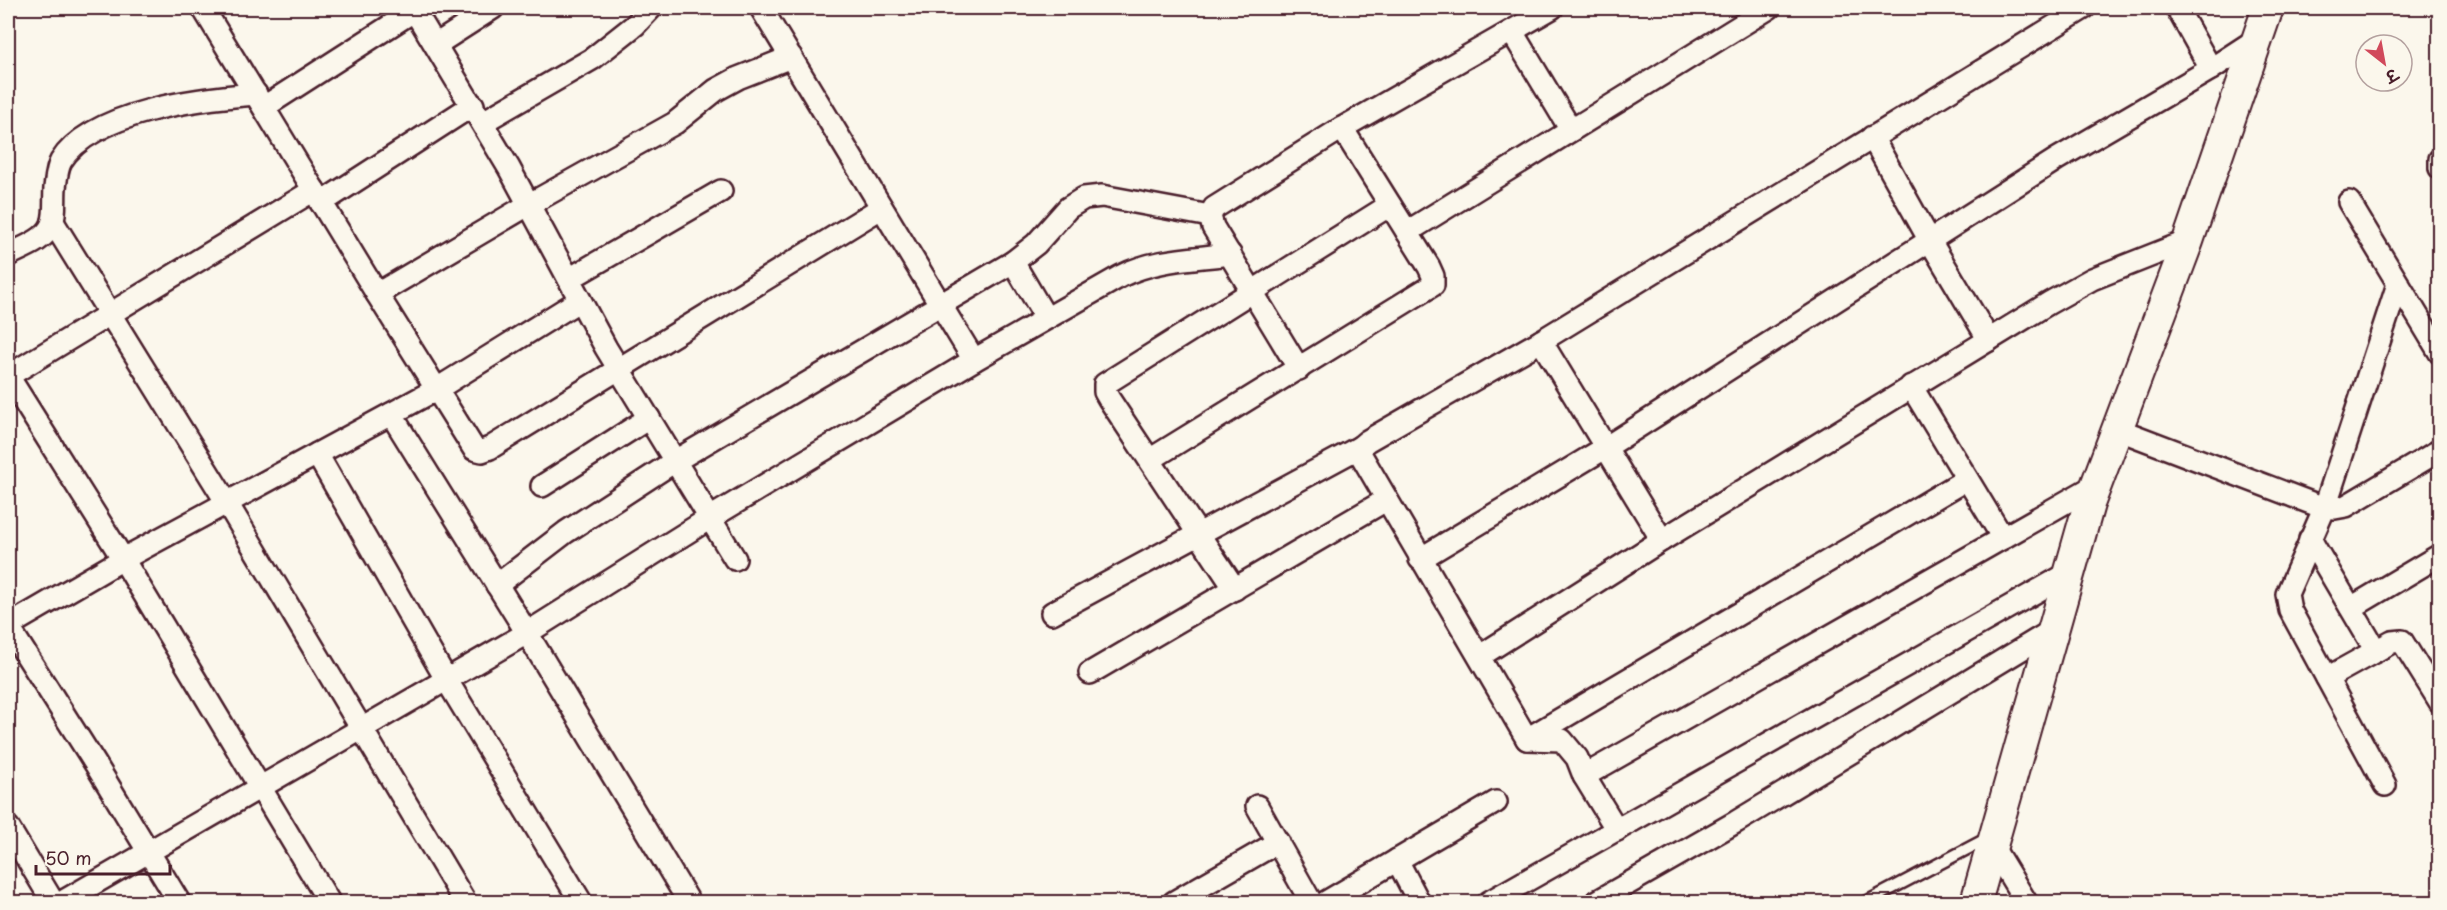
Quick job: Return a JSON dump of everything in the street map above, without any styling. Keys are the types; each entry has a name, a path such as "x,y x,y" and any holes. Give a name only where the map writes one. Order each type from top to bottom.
{"street":[{"path":"437,44 493,8"},
{"path":"329,903 123,559 8,375 317,196 592,59 635,25 651,8"},
{"path":"761,8 974,360"},
{"path":"1299,369 1213,227 1210,216 1214,208 1342,128 1552,8"},
{"path":"1407,232 1769,8"},
{"path":"1052,613 1360,447 1541,341 2084,8"},
{"path":"2177,8 2211,69"},
{"path":"1976,903 2096,485 2188,241 2268,8"},
{"path":"207,9 317,196 469,442 474,448 482,451 881,208"},
{"path":"465,903 227,503 108,315 53,222 60,162 75,146 98,129 127,117 176,104 260,101 414,9 478,114 618,368 735,559"},
{"path":"1512,32 1571,130"},
{"path":"1420,559 1605,448 2057,159 2211,69 2257,39"},
{"path":"377,294 528,205 675,123 716,90 738,78 791,57"},
{"path":"1151,459 1432,285 1433,276 1429,267 1342,128"},
{"path":"1872,136 1930,241 1989,340"},
{"path":"2439,159 2439,168"},
{"path":"569,279 721,191"},
{"path":"497,585 566,532 675,461 1013,262 1036,244 1068,208 1084,198 1102,196 1210,216"},
{"path":"2349,202 2439,353"},
{"path":"1234,589 1200,533 1109,399 1105,392 1105,384 1390,205"},
{"path":"8,255 39,239 53,222"},
{"path":"1480,656 1911,386 2092,279 2188,241"},
{"path":"62,903 526,633 710,518 1046,318 1138,267 1157,262 1230,254"},
{"path":"1013,262 1046,318"},
{"path":"2385,785 2287,601 2289,586 2325,507 2398,284"},
{"path":"178,903 96,765 8,626 123,559 437,389 580,300"},
{"path":"1541,341 1662,540"},
{"path":"1911,386 2003,538"},
{"path":"391,414 497,585 688,903"},
{"path":"542,486 649,418"},
{"path":"2117,429 2325,507 2346,506 2360,500 2439,450"},
{"path":"1360,447 1360,455 1527,739"},
{"path":"317,454 446,679 581,903"},
{"path":"1527,739 1967,479"},
{"path":"1584,776 2096,485"},
{"path":"1090,673 1386,500"},
{"path":"2310,539 2376,651"},
{"path":"2351,608 2439,555"},
{"path":"1489,903 2069,573"},
{"path":"1596,903 1736,822 2053,630"},
{"path":"2327,678 2392,642 2402,641 2439,702"},
{"path":"1527,739 1562,740 1576,758 1584,776 1617,830"},
{"path":"1326,903 1496,802"},
{"path":"1257,806 1311,903"},
{"path":"8,827 53,903"},
{"path":"1993,840 2026,903"},
{"path":"1174,903 1278,842"},
{"path":"1397,860 1419,903"}],"lane":[{"path":"1866,903 1993,840"}]}
